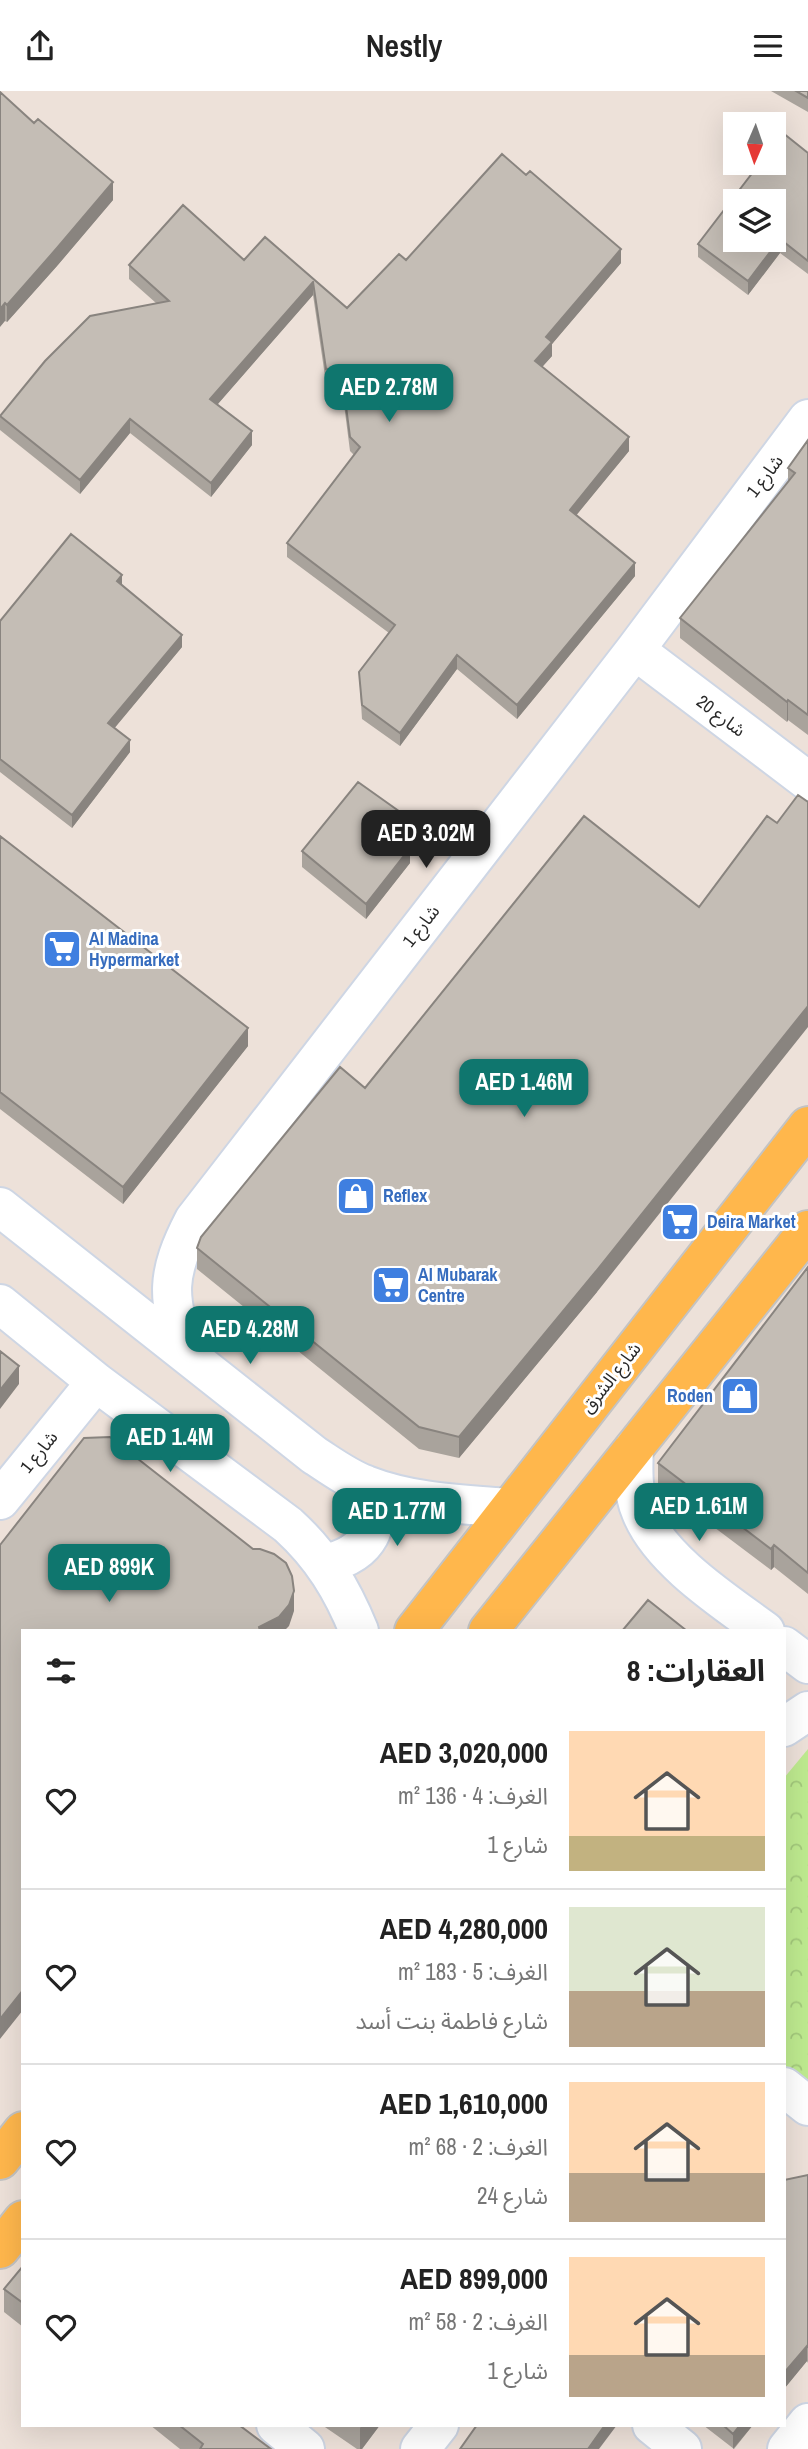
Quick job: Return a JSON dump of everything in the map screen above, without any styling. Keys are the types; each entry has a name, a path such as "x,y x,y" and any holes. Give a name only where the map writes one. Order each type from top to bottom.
{"main road":[{"name":"شارع الشرق","path":"416,1629 808,1126"},
{"path":"490,1629 808,1230"},
{"path":"0,2160 21,2134"},
{"path":"0,2249 21,2223"}],"street":[{"name":"شارع 1","path":"187,1354 175,1322 171,1286 178,1252 194,1220 635,650 808,419"},
{"name":"شارع 20","path":"635,650 808,782"},
{"path":"0,1207 314,1455 364,1484 396,1495 429,1501 510,1508"},
{"path":"0,1304 96,1382 288,1525 308,1543 325,1564 345,1597 358,1629"},
{"name":"شارع 1","path":"4,1495 96,1382"},
{"path":"634,1448 633,1480 641,1513 663,1547 680,1566 762,1629"},
{"path":"325,1564 345,1559 360,1550 370,1535 374,1518 373,1500 364,1484"},
{"path":"786,1648 808,1664"},
{"path":"786,1726 808,1711"},
{"path":"786,2089 808,2106"},
{"path":"788,2449 808,2423"},
{"path":"278,2427 305,2449"},
{"path":"420,2449 437,2427"},
{"path":"654,2427 682,2449"}],"green space":[{"path":"808,1749 808,2088 786,2071 786,1776"}],"building":[{"path":"796,91 808,91 808,98"},
{"path":"0,92 34,123 38,119 113,182 7,305 5,303 0,309"},
{"path":"786,135 808,153 808,261 786,244 786,189 740,189 751,175 786,175"},
{"path":"502,154 526,175 530,171 621,249 546,337 552,342 535,361 629,437 570,510 635,563 517,705 457,655 400,733 362,705 359,672 395,625 287,543 360,447 350,437 341,368 326,369 313,282 210,399 252,431 211,483 130,419 80,480 0,416 45,361 90,316 169,301 129,265 183,205 244,260 265,237 347,308 399,254 406,260"},
{"path":"723,211 723,252 770,252 748,281 698,244"},
{"path":"808,440 808,715 788,700 787,702 680,618 795,473 788,468"},
{"path":"71,534 122,575 117,581 182,635 108,723 130,740 72,815 0,759 0,621"},
{"path":"358,782 410,819 410,848 366,904 302,851"},
{"path":"798,795 808,802 808,1006 597,1270 459,1437 419,1427 197,1248 201,1237 340,1067 365,1088 584,816 699,907 767,816 777,823"},
{"name":"Al Madina Hypermarket","path":"0,836 248,1028 123,1187 0,1092"},
{"path":"808,1267 808,1573 774,1545 771,1549 658,1463"},
{"path":"0,1351 19,1366 0,1390"},
{"path":"110,1437 253,1549 274,1554 286,1563 292,1576 294,1591 289,1605 279,1617 260,1629 21,1629 21,1993 0,2019 0,1545 84,1438"},
{"path":"648,1600 684,1629 624,1629"},
{"path":"808,2175 808,2347 786,2371 786,2180"},
{"path":"21,2268 21,2302 4,2289"},
{"path":"182,2427 242,2427 271,2449 200,2449 203,2444"},
{"path":"476,2427 604,2427 588,2449 460,2449"},
{"path":"725,2427 738,2427 733,2434"}],"place":[{"name":"Al Madina Hypermarket","path":"62,949"},
{"name":"Reflex","path":"356,1196"},
{"name":"Deira Market","path":"680,1222"},
{"name":"Al Mubarak Centre","path":"391,1285"},
{"name":"Roden","path":"740,1396"}]}
